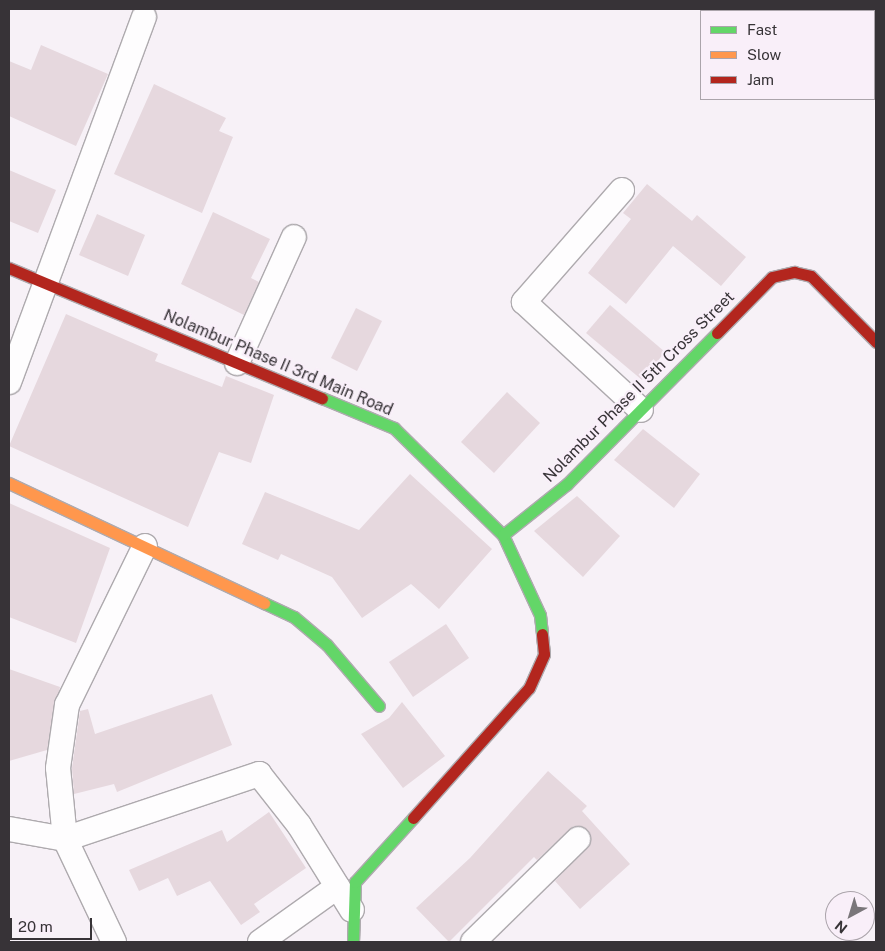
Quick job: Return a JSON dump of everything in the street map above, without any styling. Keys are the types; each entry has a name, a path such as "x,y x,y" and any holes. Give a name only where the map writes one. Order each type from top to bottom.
{"street":[{"path":"9,382 144,17"},
{"path":"622,190 524,302 641,410"},
{"path":"236,363 294,237"},
{"name":"Nolambur Phase II 3rd Main Road","path":"9,268 394,428 503,535"},
{"name":"Nolambur Phase II 5th Cross Street","path":"503,535 567,484 772,277 794,272 811,276 876,342"},
{"path":"9,484 294,617 328,645 379,706"},
{"path":"353,942 352,910 355,882 529,688 544,654 540,615 503,535"},
{"path":"114,942 65,839 58,768 68,705 145,546"},
{"path":"9,829 65,839 259,774 352,910"},
{"path":"473,942 578,839"},
{"path":"260,942 337,887"}],"building":[{"path":"41,45 108,74 76,146 9,116 9,61 31,70"},
{"path":"154,84 226,118 219,131 233,137 202,213 114,174"},
{"path":"9,170 56,190 38,233 9,221"},
{"path":"647,184 692,221 697,215 746,257 721,286 673,246 626,304 588,273 631,219 623,213"},
{"path":"213,212 270,239 251,278 259,282 244,315 181,284"},
{"path":"97,214 145,235 128,276 79,255"},
{"path":"610,305 665,352 642,380 586,333"},
{"path":"356,308 382,321 357,371 331,358"},
{"path":"66,314 158,354 155,361 222,387 226,376 274,395 251,463 219,452 188,527 9,446"},
{"path":"507,392 540,423 494,473 461,442"},
{"path":"643,429 700,474 674,508 614,460"},
{"path":"410,474 492,549 439,609 411,584 362,618 332,577 281,554 278,560 242,544 265,492 359,530"},
{"path":"577,496 620,536 583,577 534,531"},
{"path":"9,503 110,548 76,643 9,617"},
{"path":"446,624 469,658 413,697 389,662"},
{"path":"9,669 60,687 47,750 9,761"},
{"path":"212,694 232,745 117,792 114,784 74,794 72,768 80,711 88,709 95,734"},
{"path":"402,702 445,756 403,788 361,734 389,718"},
{"path":"548,771 587,806 582,811 630,864 580,909 555,881 591,843 588,830 574,826 537,860 534,857 449,942 416,908 470,858"},
{"path":"269,812 306,868 254,904 260,912 241,925 210,881 177,896 168,878 139,891 129,870 222,830 227,842"}],"traffic: fast":[{"path":"503,535 567,484 717,333"},
{"path":"322,398 394,428 503,535 540,615 542,634"},
{"path":"264,603 294,617 327,645 379,706"},
{"path":"353,942 355,882 413,818"}],"traffic: slow":[{"path":"9,483 264,603"}],"traffic: jam":[{"path":"9,268 322,398"},
{"path":"717,333 772,277 794,272 811,276 876,342"},
{"path":"413,818 529,688 544,654 542,634"}]}
